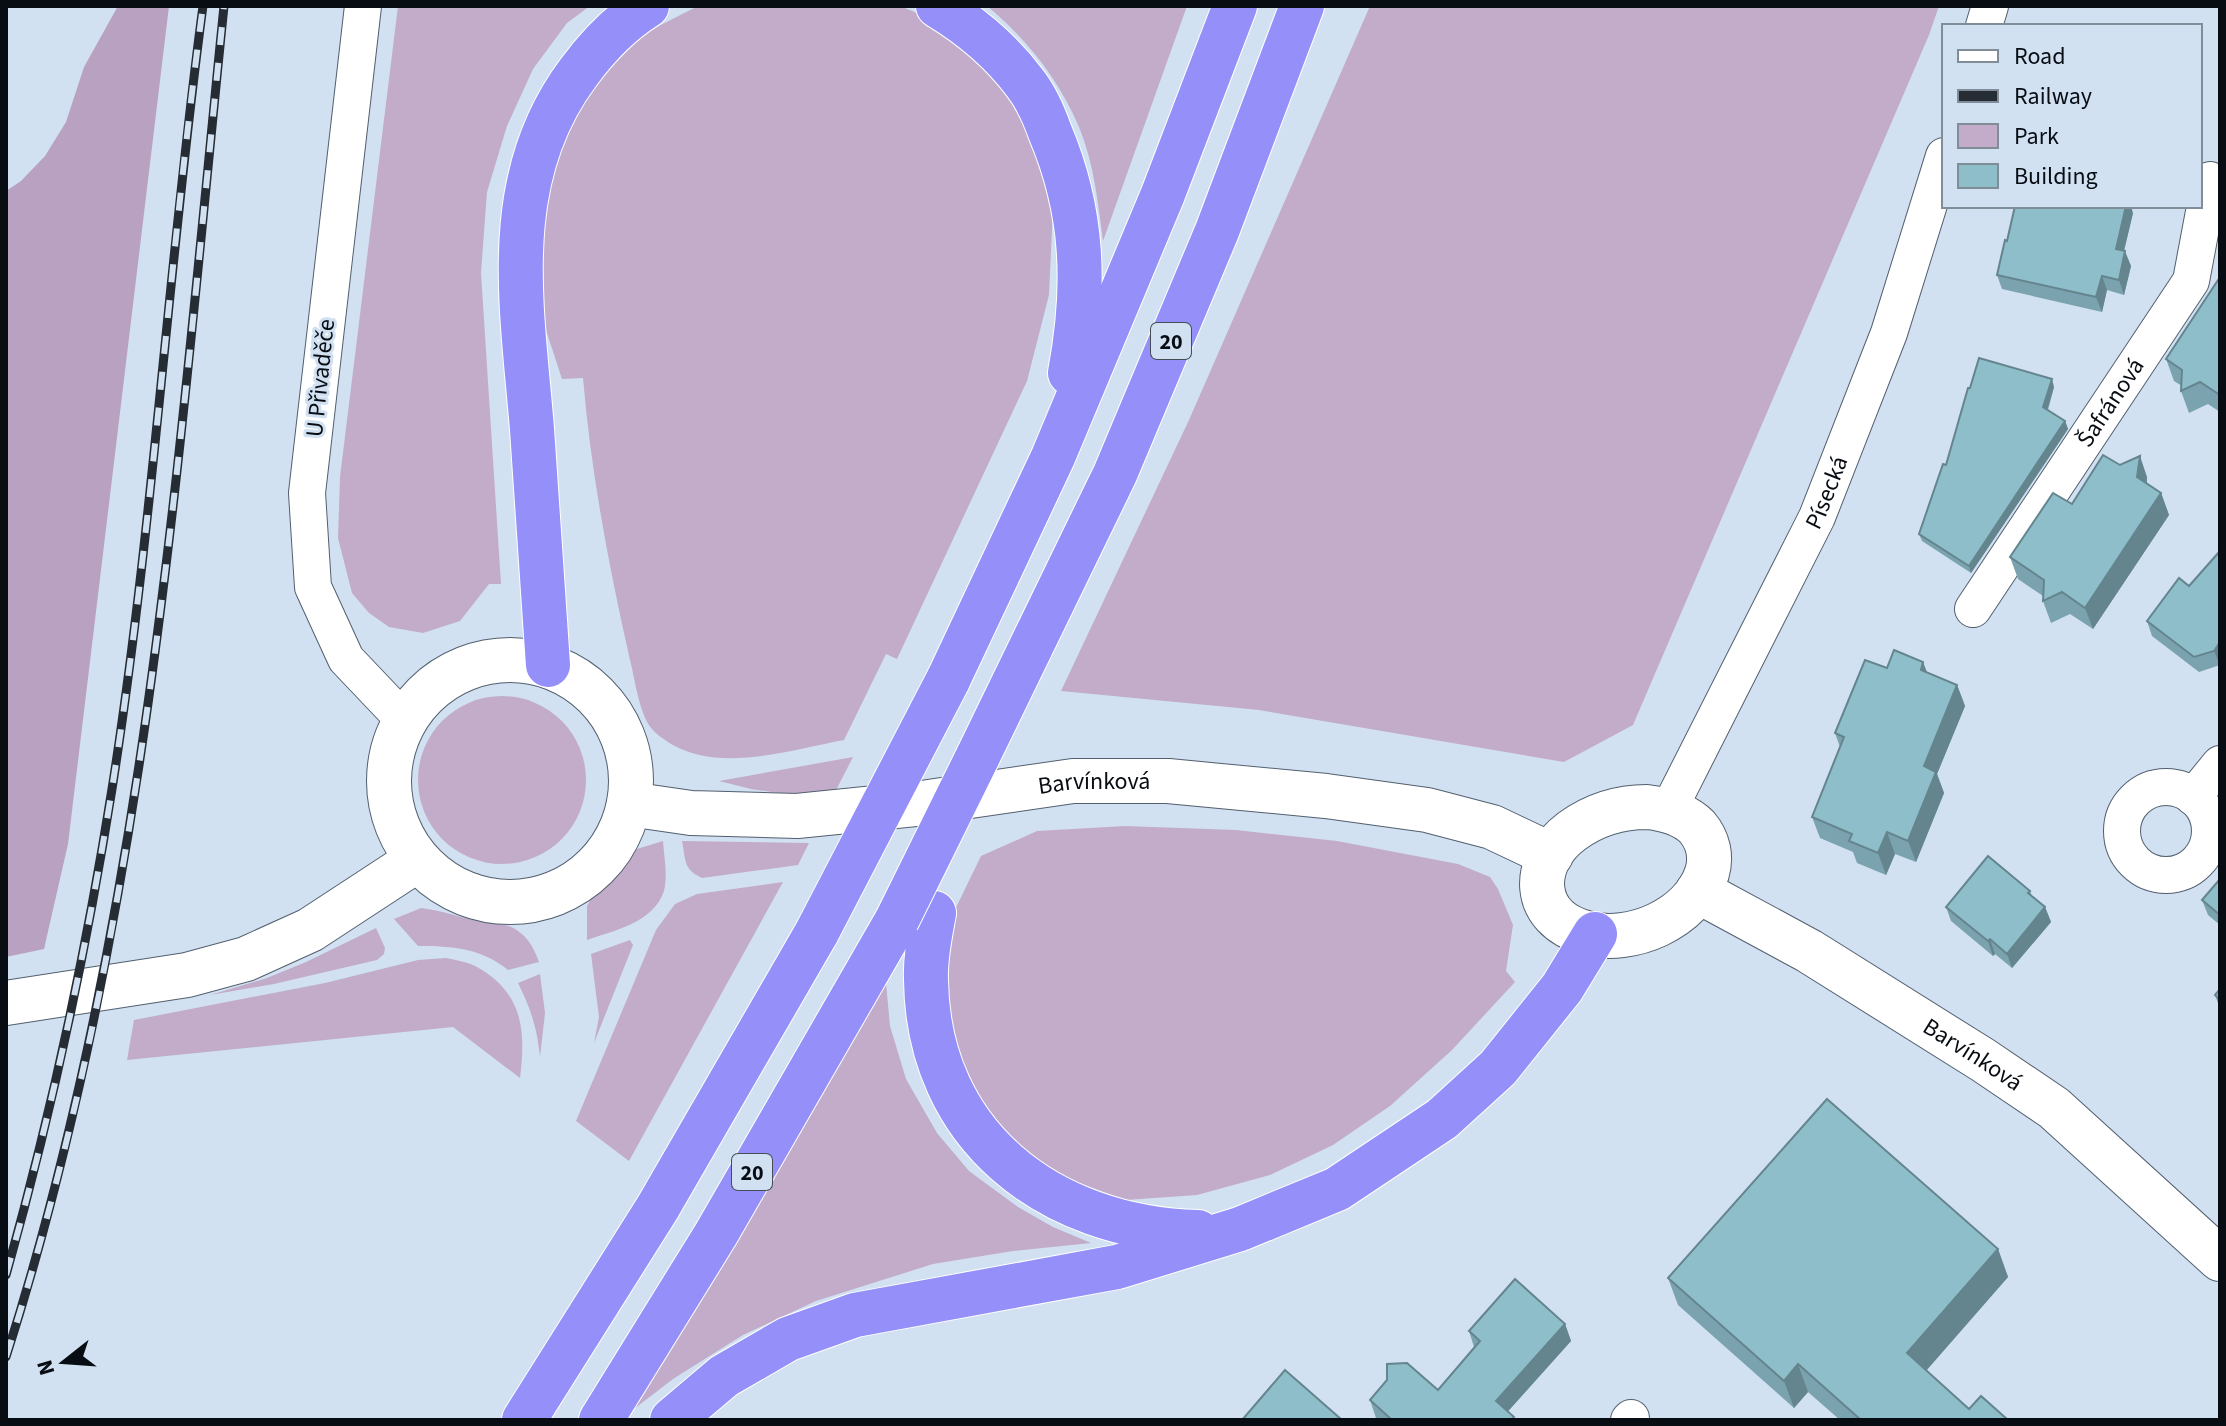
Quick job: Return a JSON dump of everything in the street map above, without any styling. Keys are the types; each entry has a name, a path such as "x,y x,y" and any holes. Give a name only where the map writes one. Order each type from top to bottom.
{"highway":[{"path":"548,665 519,271 523,203 532,163 546,125 565,90 611,34 647,6"},
{"path":"938,6 981,36 1026,84 1054,140 1070,188 1081,260 1081,296 1078,332 1053,457"},
{"path":"524,1420 658,1207 817,932 948,680 1053,457 1163,194 1235,6"},
{"name":"20","path":"601,1420 916,916 977,758 1115,474 1217,231 1302,6"},
{"path":"916,916 928,945 925,978 927,1010 944,1073 958,1103 997,1154 1021,1176 1049,1194 1109,1220 1141,1228 1174,1231 1240,1229"},
{"path":"672,1420 724,1376 788,1339 855,1315 1117,1267 1240,1229 1337,1189 1442,1119 1498,1068 1562,988 1595,934"}],"street":[{"name":"U Přivaděče","path":"363,6 307,493 313,587 346,659 404,720"},
{"name":"Písecká","path":"1668,811 1817,517 1889,333 1942,162"},
{"name":"Šafránová","path":"1973,609 2191,281 2210,180"},
{"path":"507,659 548,665 580,681 605,705 623,735 631,769 629,804 619,836 599,865 573,886 542,899 507,904 473,898 442,883 417,860 397,828 388,792 391,755 404,720 430,688 467,667 507,659"},
{"path":"2193,797 2220,764"},
{"name":"Barvínková","path":"629,804 691,813 797,816 915,804 1073,781 1168,781 1326,796 1427,810 1492,827 1551,855"},
{"path":"1634,808 1668,811 1694,824 1707,841 1710,855 1709,868 1698,891 1675,915 1654,926 1622,935 1595,934 1569,927 1549,909 1542,890 1544,869 1569,833 1601,815 1634,808"},
{"path":"6,1003 187,975 246,959 310,930 417,860"},
{"name":"Barvínková","path":"1698,891 1809,951 2054,1108 2220,1259"}],"green space":[{"path":"398,6 590,6 567,23 533,69 507,126 487,192 481,273 501,584 489,584 460,621 423,633 389,627 369,613 352,593 338,538 340,477"},
{"path":"698,6 900,6 917,13 976,57 1028,124 1053,208 1049,295 1027,381 897,659 886,654 844,740 756,757 711,757 690,753 654,731 644,715 622,625 602,520 583,378 562,379 542,318 540,233 559,140 597,81 645,33"},
{"path":"987,6 1187,6 1103,241 1092,169 1071,110 1040,61"},
{"path":"1370,6 1939,6 1633,725 1564,762 1259,710 1061,691 1189,420"},
{"path":"502,696 534,702 562,720 580,748 586,780 580,812 562,840 534,858 502,864 470,858 442,840 424,812 418,780 424,748 442,720 470,702"},
{"path":"853,757 835,792 785,794 719,781"},
{"path":"1125,826 1236,830 1337,841 1458,864 1490,877 1498,889 1513,925 1506,971 1515,982 1452,1050 1390,1106 1333,1145 1270,1175 1197,1195 1126,1200 1054,1174 1002,1135 966,1084 944,1018 948,924 981,856 1037,831"},
{"path":"663,841 666,879 659,902 632,924 587,940 587,906 599,885 615,865 637,849"},
{"path":"682,841 809,843 798,865 702,878 688,868"},
{"path":"783,882 629,1161 576,1121 656,930 675,904 697,894"},
{"path":"421,908 513,928 528,941 539,962 508,970 487,957 466,950 418,946 394,919"},
{"path":"376,928 385,948 384,954 377,960 210,995 267,978"},
{"path":"630,940 633,945 594,1043 599,1017 591,954"},
{"path":"446,958 477,967 492,977 512,1001 521,1029 520,1078 453,1027 127,1060 134,1020 325,983 418,960"},
{"path":"540,974 545,1013 540,1057 533,1019 518,983"},
{"path":"886,983 890,1026 906,1079 937,1133 969,1171 1018,1207 1053,1227 1091,1243 933,1264 816,1301 743,1335 673,1379 634,1409"}],"shaded area":[{"path":"118,6 169,6 68,844 44,949 6,957 6,191 21,181 45,156 66,122 84,67"}],"building":[{"path":"2015,208 2126,208 2116,249 2125,251 2119,280 2102,276 2096,297 1997,275"},
{"path":"2220,277 2220,395 2200,382 2181,391 2182,370 2166,359"},
{"path":"1979,358 2052,379 2043,407 2065,421 1969,566 1919,534 1943,464 1946,465"},
{"path":"2103,455 2120,465 2140,456 2137,477 2161,493 2085,608 2062,592 2043,601 2044,580 2010,557 2053,493 2072,504"},
{"path":"2220,551 2220,642 2214,651 2194,657 2147,621 2179,578 2189,586"},
{"path":"1894,650 1923,662 1921,670 1957,685 1924,766 1936,772 1908,841 1887,832 1878,853 1849,841 1852,834 1812,817 1844,737 1835,733 1865,660 1887,668"},
{"path":"1988,856 2045,907 2007,954 1946,907"},
{"path":"2220,879 2220,915 2202,900"},
{"path":"1827,1099 1998,1249 1907,1353 1969,1409 1981,1396 2008,1420 1861,1420 1798,1364 1784,1381 1668,1278"},
{"path":"1515,1279 1565,1324 1496,1401 1514,1417 1511,1420 1392,1420 1370,1400 1387,1380 1387,1364 1407,1363 1438,1390 1480,1341 1469,1331"},
{"path":"1285,1370 1342,1420 1242,1420"}],"railway":[{"path":"6,1275 66,1034 112,789 139,594 203,6"},
{"path":"6,1357 54,1192 93,1025 124,857 172,517 224,6"}]}
